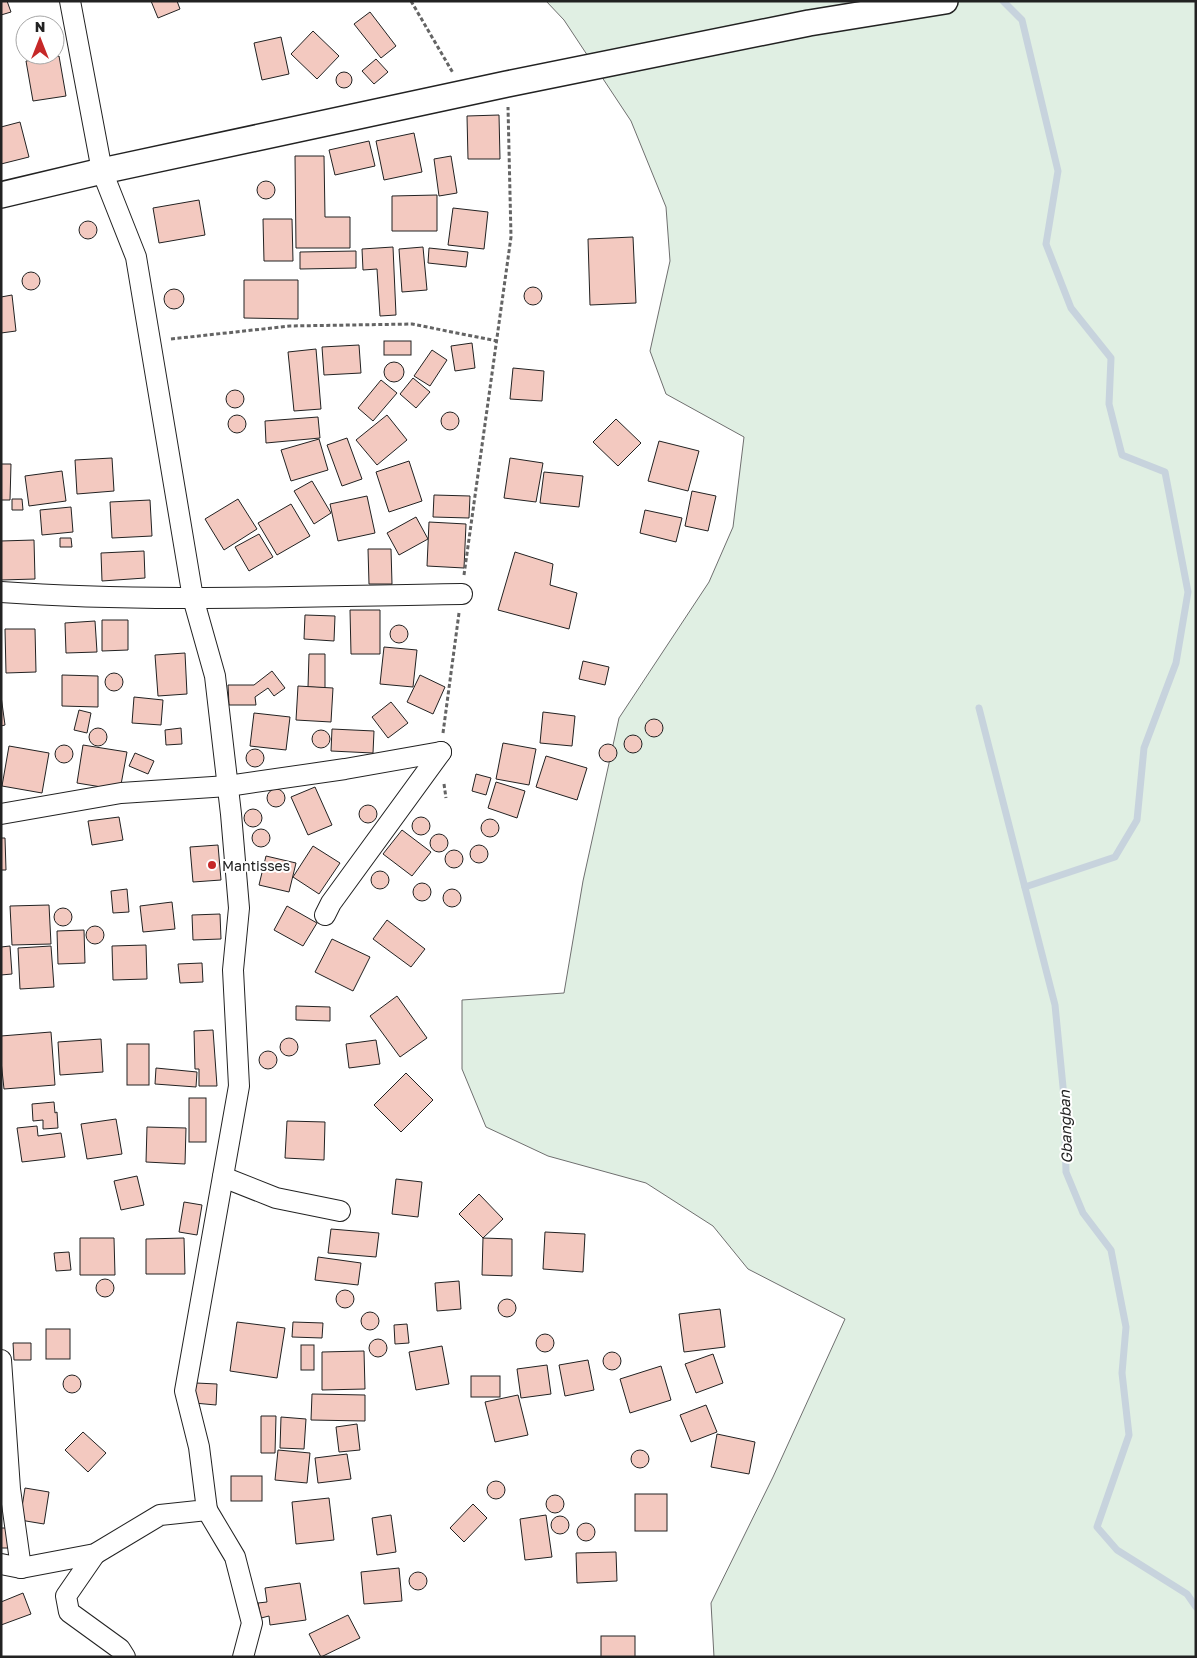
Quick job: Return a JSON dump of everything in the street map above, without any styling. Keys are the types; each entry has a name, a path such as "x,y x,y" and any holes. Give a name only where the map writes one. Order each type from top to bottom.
{"street":[{"path":"70,1 102,172 136,257 193,598 215,676 228,786 239,908 233,970 239,1086 185,1391 199,1447 208,1510 235,1557 252,1623 243,1657"},
{"path":"1,195 507,84 808,23 864,16 945,1"},
{"path":"1,592 193,598 462,594"},
{"path":"1,814 121,793 228,786 345,769 441,752"},
{"path":"325,915 330,903 441,752"},
{"path":"222,1177 276,1198 340,1211"},
{"path":"1,1360 10,1488 21,1568"},
{"path":"1,1564 21,1568 95,1554 160,1515 208,1510"},
{"path":"95,1554 66,1596 69,1612 120,1649 125,1657"}],"path":[{"path":"411,1 465,93"},
{"path":"446,798 441,752 511,238 507,84"},
{"path":"151,341 290,326 412,324 497,341"}],"green space":[{"path":"546,1 1196,1 1196,1657 714,1657 711,1603 773,1477 845,1319 748,1269 713,1226 646,1183 548,1156 486,1127 462,1069 462,1000 564,993 583,881 619,718 709,582 733,527 744,437 666,394 650,351 670,261 666,207 631,121 564,20"}],"building":[{"path":"1,1 7,1 11,12 1,15"},
{"path":"151,1 177,1 180,9 158,18"},
{"path":"370,12 396,46 381,58 354,24"},
{"path":"313,31 339,56 317,79 291,54"},
{"path":"281,37 289,74 262,80 254,43"},
{"path":"376,59 388,72 374,84 362,71"},
{"path":"27,65 61,65 66,96 33,101"},
{"path":"341,72 347,72 352,77 350,86 341,88 336,83 336,77"},
{"path":"499,115 500,159 468,159 467,116"},
{"path":"20,122 29,157 1,164 1,127"},
{"path":"414,133 422,172 384,180 376,141"},
{"path":"369,141 375,166 335,175 329,150"},
{"path":"295,156 324,156 325,217 350,217 350,248 296,248"},
{"path":"451,156 457,193 439,196 434,159"},
{"path":"262,181 270,181 275,186 273,197 262,199 257,194 257,186"},
{"path":"437,195 437,231 392,231 392,196"},
{"path":"199,200 205,235 159,243 153,208"},
{"path":"453,208 488,212 484,249 448,245"},
{"path":"263,219 292,219 293,261 264,261"},
{"path":"84,221 92,221 97,226 95,237 84,239 79,234 79,226"},
{"path":"633,237 636,303 590,305 588,239"},
{"path":"393,247 396,315 380,316 377,269 363,270 362,249"},
{"path":"423,247 427,290 402,292 399,249"},
{"path":"429,248 468,252 466,267 428,263"},
{"path":"356,251 356,268 300,269 300,252"},
{"path":"27,272 35,272 40,277 38,288 27,290 22,285 22,277"},
{"path":"244,280 298,280 298,319 244,318"},
{"path":"529,287 537,287 542,292 540,303 529,305 524,300 524,292"},
{"path":"174,289 181,292 184,299 181,306 174,309 167,306 164,299 167,292"},
{"path":"12,295 16,331 1,333 1,297"},
{"path":"384,341 411,341 411,355 384,355"},
{"path":"472,343 475,368 455,371 451,346"},
{"path":"359,345 361,373 324,375 322,347"},
{"path":"316,349 321,409 294,411 288,352"},
{"path":"432,350 447,360 430,386 414,376"},
{"path":"394,362 401,365 404,372 401,379 394,382 387,379 384,372 387,365"},
{"path":"513,368 544,371 542,401 510,399"},
{"path":"413,378 430,392 416,408 400,394"},
{"path":"381,380 397,393 373,421 358,408"},
{"path":"231,390 239,390 244,395 242,406 231,408 226,403 226,395"},
{"path":"450,412 456,415 459,421 456,427 450,430 444,427 441,421 444,415"},
{"path":"233,415 241,415 246,420 244,431 233,433 228,428 228,420"},
{"path":"387,415 407,440 377,465 356,440"},
{"path":"318,417 320,438 266,443 265,421"},
{"path":"616,419 641,443 618,466 593,442"},
{"path":"347,438 362,479 342,486 327,445"},
{"path":"319,439 328,470 291,481 281,450"},
{"path":"659,441 699,451 688,491 648,481"},
{"path":"112,458 114,491 77,494 75,460"},
{"path":"510,458 543,463 536,502 504,498"},
{"path":"409,461 422,501 389,512 376,472"},
{"path":"1,464 11,464 10,500 1,500"},
{"path":"62,471 66,501 29,506 25,476"},
{"path":"544,472 583,476 579,507 540,503"},
{"path":"312,481 331,513 314,524 294,491"},
{"path":"692,491 716,496 708,531 685,526"},
{"path":"434,495 470,496 469,518 433,517"},
{"path":"367,496 375,533 338,541 330,504"},
{"path":"12,499 22,499 23,510 12,510"},
{"path":"238,499 257,529 224,550 205,519"},
{"path":"150,500 152,536 112,538 110,502"},
{"path":"291,504 310,536 277,555 258,523"},
{"path":"71,507 73,532 42,535 40,510"},
{"path":"645,510 682,518 676,542 640,533"},
{"path":"416,517 428,539 399,555 387,533"},
{"path":"429,522 466,524 464,568 427,566"},
{"path":"259,534 273,557 249,571 235,547"},
{"path":"60,538 71,538 72,547 60,547"},
{"path":"34,540 35,579 1,580 1,541"},
{"path":"368,549 391,549 392,584 369,584"},
{"path":"144,551 145,578 102,581 101,553"},
{"path":"515,552 553,564 550,585 577,593 569,629 498,610"},
{"path":"350,610 380,610 380,654 351,654"},
{"path":"305,615 335,616 334,641 304,639"},
{"path":"102,620 128,620 128,650 102,651"},
{"path":"95,621 97,652 66,653 65,623"},
{"path":"395,625 403,625 408,630 406,641 395,643 390,638 390,630"},
{"path":"5,629 35,629 36,672 6,673"},
{"path":"384,647 417,650 413,687 380,684"},
{"path":"185,653 187,694 158,696 155,655"},
{"path":"309,654 325,654 325,688 308,687"},
{"path":"583,661 609,667 605,685 579,679"},
{"path":"272,671 285,688 274,696 268,688 255,697 256,705 229,705 228,685 254,685"},
{"path":"110,673 118,673 123,678 121,689 110,691 105,686 105,678"},
{"path":"62,675 98,676 98,707 62,706"},
{"path":"420,675 445,687 433,714 407,702"},
{"path":"298,686 333,688 331,722 296,720"},
{"path":"1,696 5,725 1,726"},
{"path":"134,697 163,700 161,725 132,723"},
{"path":"391,702 408,723 388,738 372,717"},
{"path":"79,710 91,713 87,733 74,730"},
{"path":"543,712 575,716 572,746 540,743"},
{"path":"254,713 290,717 286,750 250,746"},
{"path":"650,719 658,719 663,724 661,735 650,737 645,732 645,724"},
{"path":"94,728 102,728 107,733 105,744 94,746 89,741 89,733"},
{"path":"181,728 182,744 166,745 165,730"},
{"path":"332,729 374,731 373,753 331,751"},
{"path":"317,730 325,730 330,735 328,746 317,748 312,743 312,735"},
{"path":"629,735 637,735 642,740 640,751 629,753 624,748 624,740"},
{"path":"503,743 536,749 529,785 496,779"},
{"path":"604,744 612,744 617,749 615,760 604,762 599,757 599,749"},
{"path":"60,745 68,745 73,750 71,761 60,763 55,758 55,750"},
{"path":"83,745 127,752 120,790 77,783"},
{"path":"9,746 49,753 42,793 2,786"},
{"path":"251,749 259,749 264,754 262,765 251,767 246,762 246,754"},
{"path":"135,753 154,761 148,774 129,766"},
{"path":"546,756 587,768 577,800 536,787"},
{"path":"476,774 491,778 486,795 472,791"},
{"path":"496,782 525,791 517,818 488,808"},
{"path":"315,787 332,825 308,835 291,797"},
{"path":"272,789 280,789 285,794 283,805 272,807 267,802 267,794"},
{"path":"364,805 372,805 377,810 375,821 364,823 359,818 359,810"},
{"path":"249,809 257,809 262,814 260,825 249,827 244,822 244,814"},
{"path":"119,817 123,840 92,845 88,821"},
{"path":"417,817 425,817 430,822 428,833 417,835 412,830 412,822"},
{"path":"486,819 494,819 499,824 497,835 486,837 481,832 481,824"},
{"path":"257,829 265,829 270,834 268,845 257,847 252,842 252,834"},
{"path":"402,830 431,852 412,876 383,854"},
{"path":"435,834 443,834 448,839 446,850 435,852 430,847 430,839"},
{"path":"1,838 5,838 6,870 1,870"},
{"path":"218,845 221,880 193,882 190,847"},
{"path":"475,845 483,845 488,850 486,861 475,863 470,858 470,850"},
{"path":"313,846 340,863 319,894 293,877"},
{"path":"450,850 458,850 463,855 461,866 450,868 445,863 445,855"},
{"path":"266,856 296,863 289,892 259,885"},
{"path":"376,871 384,871 389,876 387,887 376,889 371,884 371,876"},
{"path":"418,883 426,883 431,888 429,899 418,901 413,896 413,888"},
{"path":"127,889 129,912 113,913 111,891"},
{"path":"448,889 456,889 461,894 459,905 448,907 443,902 443,894"},
{"path":"172,902 175,929 143,932 140,906"},
{"path":"49,905 51,944 12,945 10,906"},
{"path":"287,906 317,923 303,946 274,930"},
{"path":"59,908 67,908 72,913 70,924 59,926 54,921 54,913"},
{"path":"220,914 221,939 193,940 192,915"},
{"path":"387,920 425,949 411,967 373,939"},
{"path":"91,926 99,926 104,931 102,942 91,944 86,939 86,931"},
{"path":"84,930 85,963 58,964 57,931"},
{"path":"332,939 370,957 353,991 315,972"},
{"path":"146,945 147,979 113,980 112,946"},
{"path":"10,946 12,974 1,975 1,947"},
{"path":"51,946 54,987 20,989 18,948"},
{"path":"202,963 203,982 180,983 178,964"},
{"path":"397,996 427,1038 400,1057 370,1016"},
{"path":"296,1006 330,1007 330,1021 296,1020"},
{"path":"213,1030 217,1086 199,1086 199,1069 195,1069 194,1031"},
{"path":"51,1032 55,1085 4,1089 1,1036"},
{"path":"289,1038 295,1041 298,1047 295,1053 289,1056 283,1053 280,1047 283,1041"},
{"path":"101,1039 103,1072 60,1075 58,1042"},
{"path":"376,1040 380,1064 349,1068 346,1044"},
{"path":"127,1044 149,1044 149,1085 127,1085"},
{"path":"268,1051 274,1054 277,1060 274,1066 268,1069 262,1066 259,1060 262,1054"},
{"path":"156,1068 197,1072 196,1087 155,1084"},
{"path":"406,1073 433,1100 401,1132 374,1105"},
{"path":"189,1098 206,1098 206,1142 189,1142"},
{"path":"54,1102 58,1128 43,1129 43,1120 33,1121 32,1104"},
{"path":"116,1119 122,1154 87,1159 81,1124"},
{"path":"287,1121 325,1122 324,1160 285,1158"},
{"path":"37,1126 38,1136 61,1133 65,1157 22,1162 17,1128"},
{"path":"147,1127 186,1128 185,1164 146,1162"},
{"path":"137,1176 144,1205 121,1210 114,1181"},
{"path":"396,1179 422,1182 418,1217 392,1214"},
{"path":"479,1194 503,1219 483,1238 459,1214"},
{"path":"184,1202 202,1205 197,1235 179,1232"},
{"path":"331,1229 379,1233 376,1257 328,1253"},
{"path":"545,1232 585,1234 583,1272 543,1269"},
{"path":"80,1238 114,1238 115,1275 80,1275"},
{"path":"184,1238 185,1274 146,1274 146,1239"},
{"path":"483,1238 512,1239 512,1276 482,1275"},
{"path":"69,1252 71,1270 56,1271 54,1253"},
{"path":"318,1257 361,1263 358,1285 315,1280"},
{"path":"101,1279 109,1279 114,1284 112,1295 101,1297 96,1292 96,1284"},
{"path":"459,1281 461,1309 437,1311 435,1283"},
{"path":"345,1290 351,1293 354,1299 351,1305 345,1308 339,1305 336,1299 339,1293"},
{"path":"507,1299 513,1302 516,1308 513,1314 507,1317 501,1314 498,1308 501,1302"},
{"path":"720,1309 725,1347 684,1352 679,1314"},
{"path":"370,1312 376,1315 379,1321 376,1327 370,1330 364,1327 361,1321 364,1315"},
{"path":"237,1322 285,1328 277,1378 230,1371"},
{"path":"293,1322 323,1323 322,1338 292,1337"},
{"path":"407,1324 409,1343 395,1344 394,1325"},
{"path":"46,1329 70,1329 70,1359 46,1359"},
{"path":"545,1334 551,1337 554,1343 551,1349 545,1352 539,1349 536,1343 539,1337"},
{"path":"378,1339 384,1342 387,1348 384,1354 378,1357 372,1354 369,1348 372,1342"},
{"path":"13,1343 31,1343 31,1360 14,1360"},
{"path":"301,1345 314,1345 314,1370 301,1370"},
{"path":"442,1346 449,1384 416,1390 409,1352"},
{"path":"364,1351 365,1389 322,1390 322,1352"},
{"path":"612,1352 618,1355 621,1361 618,1367 612,1370 606,1367 603,1361 606,1355"},
{"path":"713,1354 723,1383 696,1393 685,1364"},
{"path":"588,1360 594,1390 565,1396 559,1365"},
{"path":"547,1365 551,1394 521,1398 517,1369"},
{"path":"661,1366 671,1400 630,1413 620,1379"},
{"path":"68,1375 76,1375 81,1380 79,1391 68,1393 63,1388 63,1380"},
{"path":"471,1376 500,1376 500,1397 471,1397"},
{"path":"196,1383 217,1384 216,1405 194,1403"},
{"path":"312,1394 365,1395 365,1421 311,1420"},
{"path":"518,1395 528,1435 495,1442 485,1402"},
{"path":"706,1405 717,1432 691,1442 680,1415"},
{"path":"261,1416 276,1416 275,1453 261,1453"},
{"path":"281,1417 306,1419 304,1449 280,1448"},
{"path":"357,1424 360,1450 339,1452 336,1427"},
{"path":"83,1432 106,1453 88,1472 65,1450"},
{"path":"717,1434 755,1442 749,1474 711,1467"},
{"path":"278,1450 310,1453 307,1483 275,1480"},
{"path":"640,1450 646,1453 649,1459 646,1465 640,1468 634,1465 631,1459 634,1453"},
{"path":"347,1454 351,1479 318,1483 315,1458"},
{"path":"231,1476 262,1476 262,1501 231,1501"},
{"path":"496,1481 502,1484 505,1490 502,1496 496,1499 490,1496 487,1490 490,1484"},
{"path":"25,1488 49,1492 44,1524 20,1520"},
{"path":"635,1494 667,1494 667,1531 635,1531"},
{"path":"555,1495 561,1498 564,1504 561,1510 555,1513 549,1510 546,1504 549,1498"},
{"path":"329,1498 334,1540 296,1544 292,1502"},
{"path":"473,1504 487,1518 464,1542 450,1528"},
{"path":"391,1515 396,1552 377,1555 372,1518"},
{"path":"546,1515 552,1557 525,1560 520,1519"},
{"path":"560,1516 566,1519 569,1525 566,1531 560,1534 554,1531 551,1525 554,1519"},
{"path":"586,1523 592,1526 595,1532 592,1538 586,1541 580,1538 577,1532 580,1526"},
{"path":"1,1528 11,1528 11,1548 1,1548"},
{"path":"616,1552 617,1581 577,1583 576,1553"},
{"path":"399,1568 402,1601 364,1604 361,1572"},
{"path":"418,1572 424,1575 427,1581 424,1587 418,1590 412,1587 409,1581 412,1575"},
{"path":"300,1583 306,1620 270,1625 269,1616 261,1618 258,1603 267,1602 265,1588"},
{"path":"23,1593 31,1614 1,1625 1,1602"},
{"path":"348,1615 360,1638 321,1657 309,1634"},
{"path":"601,1636 635,1636 635,1657 601,1657"}],"waterway":[{"path":"1003,1 1022,20 1058,171 1046,244 1071,308 1111,358 1109,404 1122,455 1165,472 1188,592 1176,663 1144,748 1137,820 1115,857 1025,887"},
{"name":"Gbangban","path":"979,708 1055,1005 1064,1097 1066,1172 1083,1213 1111,1250 1126,1327 1122,1373 1129,1435 1097,1527 1117,1550 1187,1594 1196,1607"}],"place":[{"name":"Mantisses","path":"212,865"}]}
